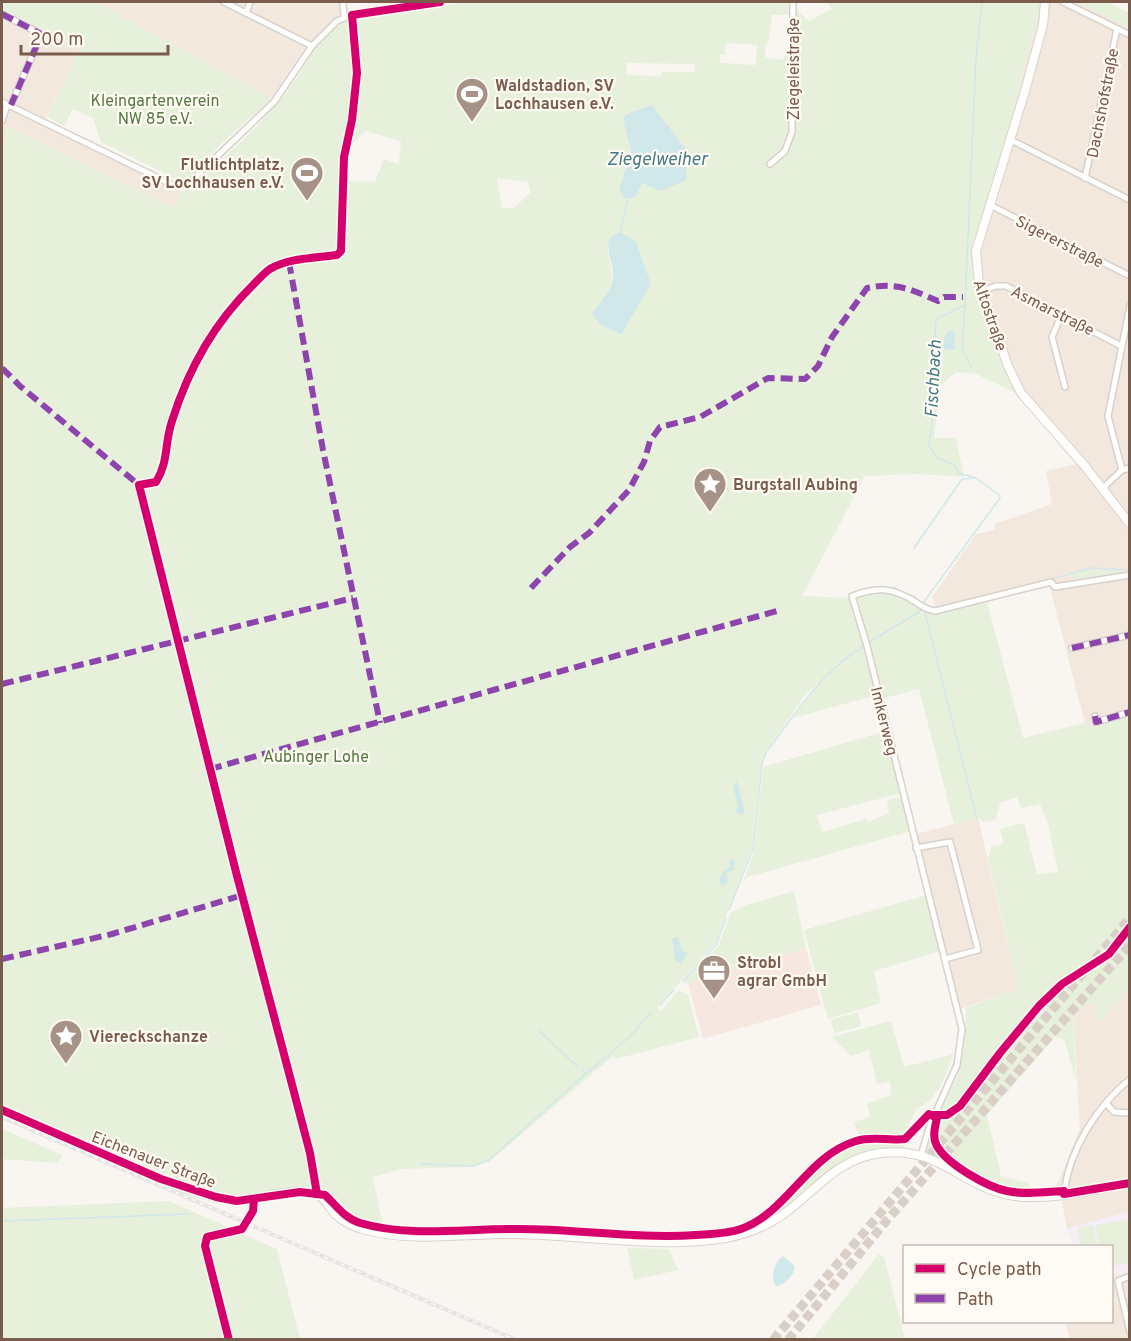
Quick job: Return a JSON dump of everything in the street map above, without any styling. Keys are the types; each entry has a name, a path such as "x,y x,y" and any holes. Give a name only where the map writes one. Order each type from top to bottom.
{"street":[{"path":"224,2 312,46"},
{"path":"246,13 250,2"},
{"path":"343,2 344,17"},
{"path":"396,2 396,9"},
{"path":"7,104 173,184 187,184 194,180 226,145 279,97 312,46 325,31 344,17 440,2"},
{"name":"Ziegeleistraße","path":"770,164 784,151 792,132 793,2"},
{"name":"Altostraße","path":"1045,2 1043,25 1011,140 976,250 976,271 1008,366 1021,393 1103,488 1130,524"},
{"path":"1063,2 1130,35"},
{"path":"2,14 39,33 36,47 7,104 2,121"},
{"name":"Dachshofstraße","path":"1085,178 1116,29"},
{"path":"1011,140 1130,200"},
{"name":"Sigererstraße","path":"990,205 1130,276"},
{"name":"Asmarstraße","path":"982,291 1006,286 1122,346"},
{"path":"1122,470 1108,416 1130,306"},
{"path":"1062,314 1052,337 1065,387"},
{"path":"1103,488 1122,470 1130,468"},
{"name":"Imkerweg","path":"921,1155 934,1115 952,1079 962,1042 960,1018 852,596 886,588 900,592 929,610 965,605 1052,582 1055,587 1130,575"},
{"path":"1072,648 1130,635"},
{"path":"1095,716 1096,722 1130,712"},
{"path":"916,848 950,842 964,892 978,950 945,959"},
{"path":"1064,1194 1070,1167 1084,1134 1106,1103 1130,1079"},
{"path":"1106,1103 1114,1112 1130,1113"},
{"name":"Eichenauer Straße","path":"2,1110 161,1179 216,1197 244,1200 310,1192 323,1198 336,1215 351,1225 414,1237 515,1234 645,1242 726,1238 758,1229 778,1218 834,1171 859,1158 884,1153 921,1155 943,1163 988,1189 1018,1196 1064,1194 1130,1183"},
{"path":"1130,1276 1121,1278 1118,1286 1130,1332"}],"shaded area":[{"path":"95,2 346,2 347,11 323,29 310,43 272,98"},
{"path":"1042,2 1077,2 1129,28 1129,715 1086,727 1049,584 947,611 937,609 932,597 976,534 995,530 995,524 1052,504 1046,471 1076,464 1016,393 973,272 971,248 995,178"},
{"path":"2,10 80,49 43,124 182,192 172,208 7,126 2,164"},
{"path":"978,818 1018,989 957,1010 912,835"},
{"path":"806,948 821,1005 703,1039 688,983"},
{"path":"1129,988 1129,1339 1070,1339 1065,1323 1113,1323 1113,1245 1075,1245 1067,1229 1061,1197 1055,1190 1080,1129 1073,1013 1096,999"},
{"path":"1129,1211 1129,1273 1113,1276 1113,1245 1075,1245 1067,1229"}],"green space":[{"name":"Kleingartenverein NW 85 e.V.","path":"2,2 95,2 272,98 223,142 189,178 180,181 101,142 93,118 73,109 64,126 47,117 80,49 2,10"},
{"name":"Aubinger Lohe","path":"469,2 789,2 788,15 772,15 768,43 765,45 765,57 783,60 790,40 794,8 809,21 832,9 826,2 1042,2 995,178 971,248 973,272 1016,393 976,374 956,372 940,386 934,438 956,438 964,477 919,474 865,476 802,596 851,598 877,695 793,718 818,683 805,695 765,753 761,763 752,848 715,944 657,1007 661,1011 679,990 688,995 699,1037 616,1059 613,1056 490,1161 472,1167 401,1169 373,1177 383,1226 349,1216 329,1193 315,1189 241,1198 198,1188 2,1104 2,164 6,126 172,207 182,192 194,186 261,122 285,94 319,44 343,23 351,21 358,64 355,18","holes":["725,43 757,45 756,65 720,63 720,55 725,55","627,63 694,64 695,72 662,72 660,76 627,75","366,131 401,141 399,164 384,159 375,182 345,181 342,152","631,151 643,183 635,197 619,189","497,178 528,182 531,192 514,208 502,208","636,242 651,284 621,335 592,314 609,290 611,269 607,248"]},
{"path":"1077,2 1108,2 1129,13 1129,28"},
{"path":"1092,570 1125,572 1074,579 1072,574"},
{"path":"892,591 931,615 987,602 1023,738 1085,723 1086,727 1129,715 1129,757 1127,758 1130,767 1129,988 1102,1019 1094,1018 1096,1000 1073,1013 1076,1081 1064,1039 1055,1037 987,1115 1001,1176 1028,1183 1031,1188 1025,1192 999,1187 928,1154 927,1143 932,1123 960,1069 966,1008 1018,989 988,857 992,846 1004,844 1000,829 1024,823 1037,874 1058,872 1048,824 1040,804 1021,808 1017,797 1000,803 995,820 984,822 978,818 954,824 919,689 881,699 855,597"},
{"path":"886,731 902,793 817,815 822,832 866,819 868,822 889,813 887,800 899,797 903,799 911,831 748,877 743,883 754,850 763,767"},
{"path":"794,891 806,948 684,984 685,980 718,946 731,912 746,905"},
{"path":"927,895 941,951 874,971 881,1003 828,1019 804,930"},
{"path":"858,1012 862,1026 834,1033 831,1020"},
{"path":"891,1021 904,1067 954,1054 941,1086 929,1101 916,1110 904,1134 860,1139 854,1122 870,1117 867,1104 891,1095 890,1081 877,1084 869,1050 851,1056 832,1037"},
{"path":"2,1129 62,1155 58,1163 2,1159"},
{"path":"878,1140 905,1142 903,1150 868,1154 852,1158 836,1166 787,1209 766,1222 754,1226 780,1207 799,1184 832,1155 857,1143"},
{"path":"169,1201 277,1249 300,1339 2,1339 2,1208"},
{"path":"1129,1219 1129,1263 1113,1266 1113,1245 1099,1245 1095,1225"},
{"path":"1093,1225 1097,1245 1081,1245 1077,1228"},
{"path":"627,1248 669,1249 678,1270 634,1280"},
{"path":"879,1254 884,1257 905,1339 813,1339"}],"water":[{"name":"Ziegelweiher","path":"652,105 688,152 686,180 661,191 643,183 635,197 625,199 619,189 631,151 623,119 627,114"},
{"path":"620,232 636,242 651,284 621,335 600,324 592,314 606,296 611,285 613,275 609,242 610,237"},
{"path":"949,330 954,330 955,350 944,349 944,339"},
{"path":"737,781 745,812 742,815 735,812 738,806 733,785"},
{"path":"735,861 734,870 726,873 728,883 721,886 719,879 730,867 729,862"},
{"path":"678,937 683,951 687,952 682,964 675,960 672,939"},
{"path":"783,1256 795,1266 786,1282 776,1286 773,1278 774,1270 777,1262"}],"waterway":[{"name":"Fischbach","path":"923,603 1000,498 976,478 959,473 955,465 937,458 929,446 933,413 936,319 965,305 976,58 982,2"},
{"path":"620,232 628,200"},
{"path":"965,307 962,348 971,367"},
{"path":"914,548 962,479 973,478"},
{"path":"1048,580 1091,568 1130,570"},
{"path":"893,587 923,604"},
{"path":"932,608 994,594"},
{"path":"924,609 977,819"},
{"path":"869,642 924,609"},
{"path":"729,910 753,849 762,763 766,753 821,681 834,668 865,645"},
{"path":"683,981 716,945 726,918"},
{"path":"660,1005 674,990"},
{"path":"574,1084 629,1037 651,1013"},
{"path":"538,1030 578,1067"},
{"path":"581,1069 586,1074"},
{"path":"420,1164 473,1166 489,1160 572,1086"},
{"path":"2,1221 189,1214"}],"tunnel":[{"path":"773,1340 1130,918"},
{"path":"788,1340 888,1219 1130,945"}],"railway":[{"path":"2,1117 516,1340"}],"marked path":[{"path":"2,14 39,33 36,47 11,105"},
{"path":"289,262 323,450 380,723"},
{"path":"531,588 570,547 589,533 629,490 644,462 650,441 660,427 700,417 768,378 805,379 818,366 832,337 867,288 895,286 938,301 944,297 963,297"},
{"path":"2,368 20,386 139,485 140,490"},
{"path":"2,684 353,598"},
{"path":"210,769 777,611"},
{"path":"1072,648 1130,635"},
{"path":"1095,716 1096,722 1130,712"},
{"path":"2,959 112,934 243,895"}],"cycle path":[{"path":"317,1194 310,1153 236,872 139,485 156,482 165,460 178,402 194,366 226,315 266,272 277,265 302,259 337,255 341,251 344,157 352,120 357,73 352,15 440,2"},
{"path":"934,1115 947,1115 960,1106 1039,1006 1062,984 1109,954 1130,927"},
{"path":"2,1110 161,1179 216,1197 237,1201 300,1192 325,1195 354,1221 399,1230 541,1229 674,1236 730,1232 757,1221 772,1210 810,1171 839,1148 862,1140 905,1139 929,1114 937,1118 934,1132 937,1146 942,1153 968,1174 999,1189 1021,1193 1064,1191 1064,1194 1130,1183"},
{"path":"229,1340 205,1246 207,1237 242,1229 253,1211 254,1199"}],"place":[{"name":"Waldstadion, SV Lochhausen e.V.","path":"472,123"},
{"name":"Flutlichtplatz, SV Lochhausen e.V.","path":"307,202"},
{"name":"Burgstall Aubing","path":"710,513"},
{"name":"Strobl agrar GmbH","path":"714,1000"},
{"name":"Viereckschanze","path":"66,1065"}]}
